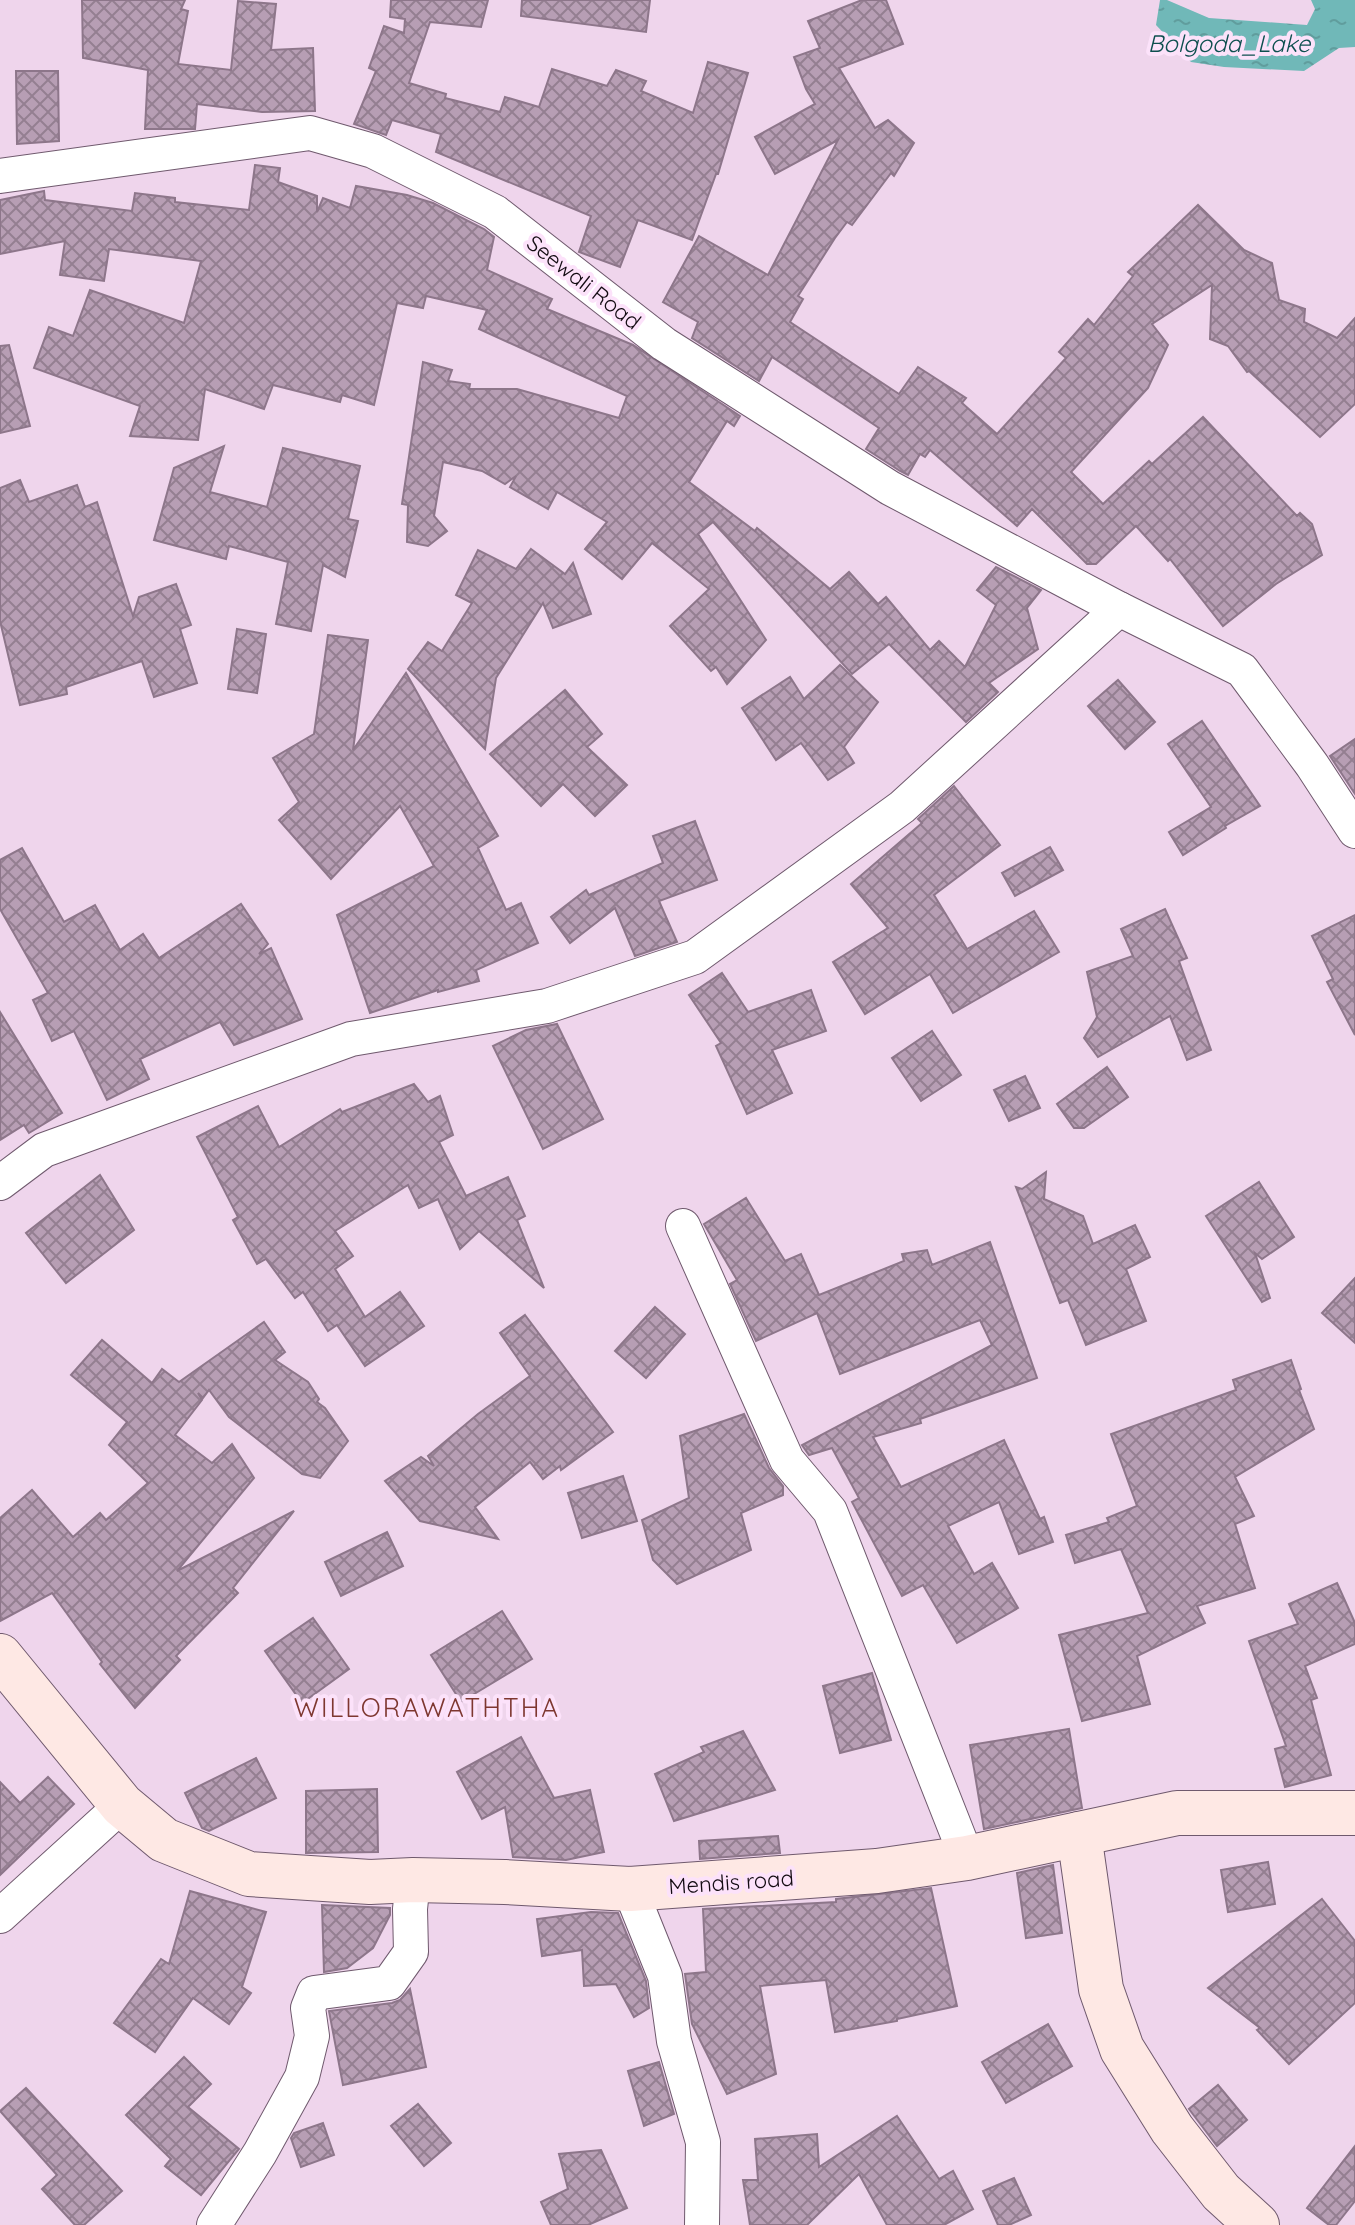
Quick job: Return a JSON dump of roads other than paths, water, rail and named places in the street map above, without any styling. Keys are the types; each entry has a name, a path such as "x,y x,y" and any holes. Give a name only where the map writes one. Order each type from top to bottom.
{"street":[{"name":"Seewali Road","path":"0,176 310,133 373,151 495,212 664,344 890,488 1242,670 1312,765 1355,831"},
{"path":"0,1183 44,1150 351,1039 547,1006 695,957 902,807 1119,609"},
{"path":"683,1226 787,1460 830,1511 967,1858"},
{"name":"Mendis road","path":"0,1656 122,1805 164,1840 249,1874 370,1882 505,1882 630,1889 877,1871 967,1858 1177,1813 1355,1813"},
{"path":"0,1916 122,1805"},
{"path":"1079,1834 1101,1989 1122,2049 1172,2129 1221,2192 1257,2225"},
{"path":"214,2225 260,2153 302,2077 312,2036 308,2008 314,1993 389,1983 411,1952 413,1880"},
{"path":"630,1889 665,1976 674,2041 703,2142 702,2225"}],"water":[{"name":"Bolgoda_Lake","path":"1160,0 1167,0 1209,18 1307,25 1315,9 1311,0 1355,0 1355,47 1339,48 1304,71 1191,62 1156,25"}],"district":[{"name":"WILLORAWATHTHA","path":"427,1707"}]}
